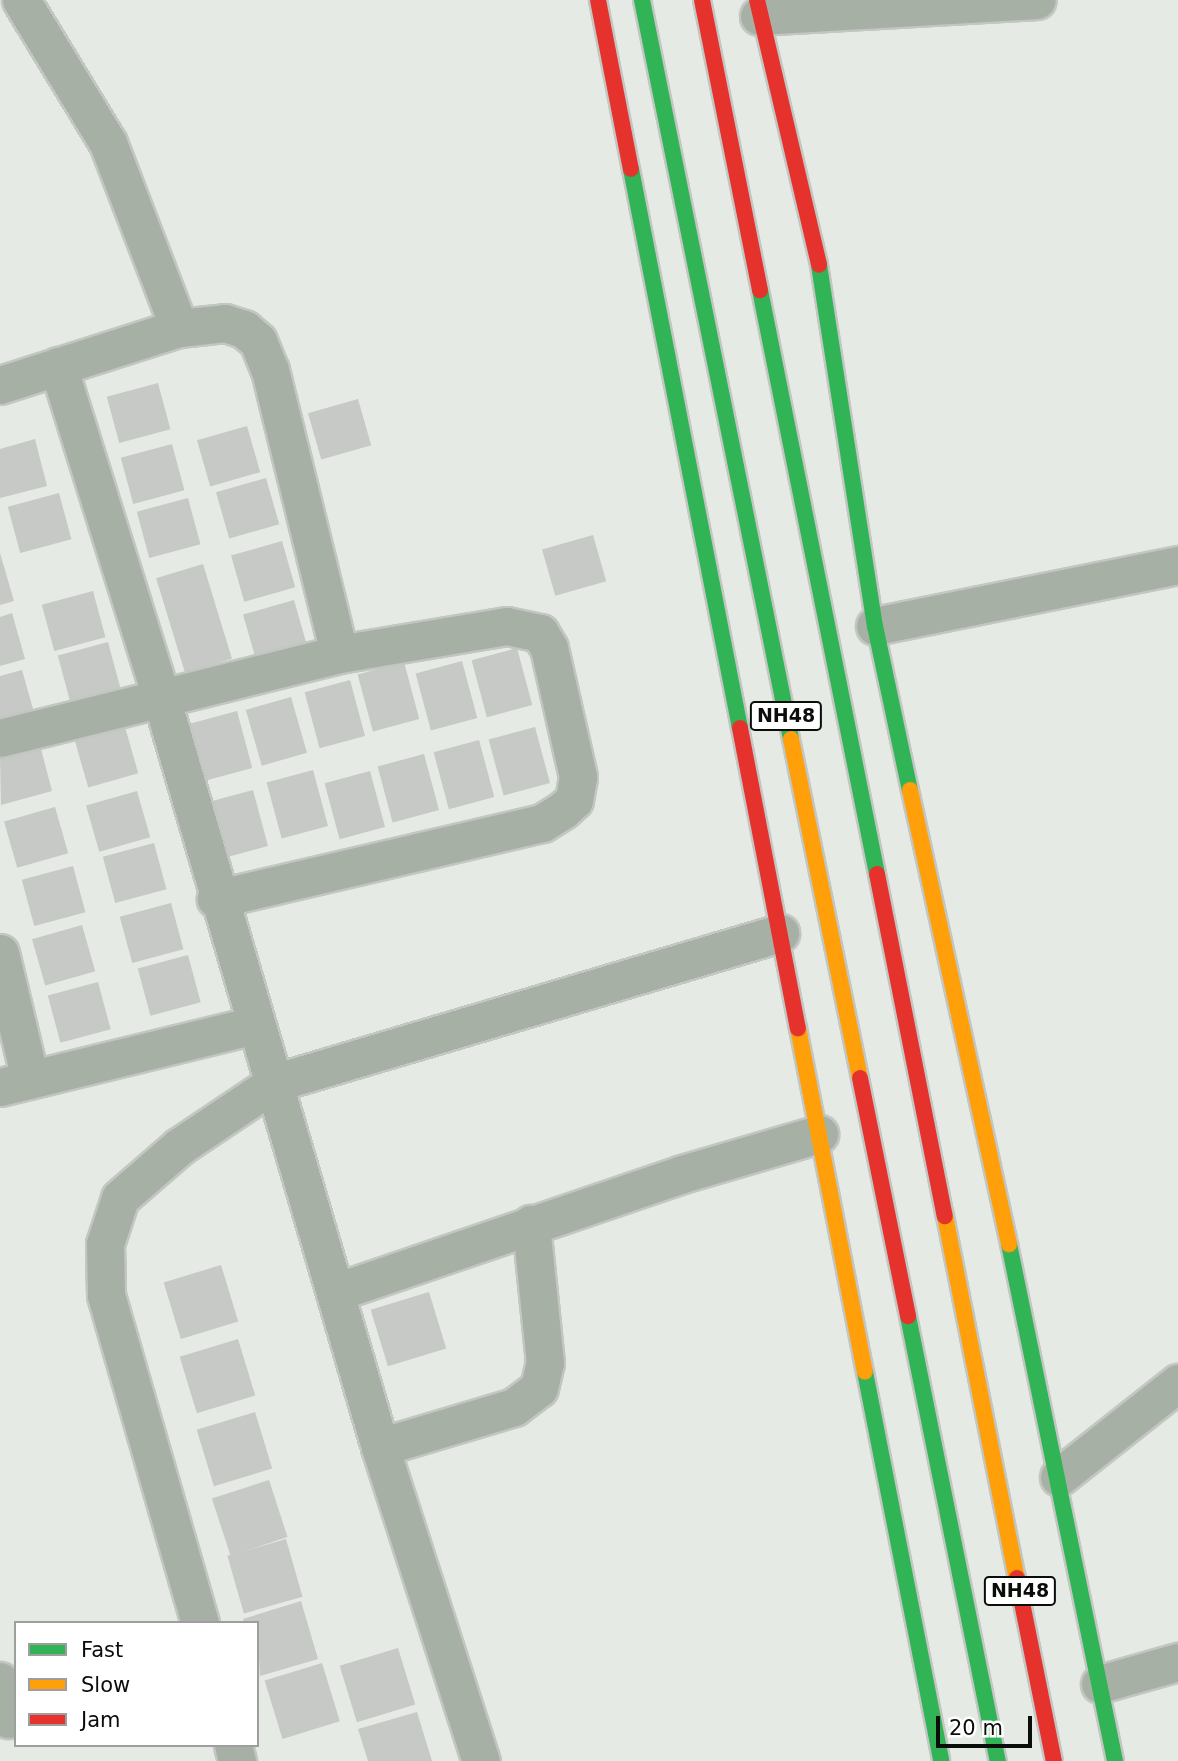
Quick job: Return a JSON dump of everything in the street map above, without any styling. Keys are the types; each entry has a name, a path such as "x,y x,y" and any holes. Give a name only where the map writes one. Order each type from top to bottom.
{"highway":[{"path":"598,0 941,1761"},
{"name":"NH48","path":"642,0 998,1761"},
{"name":"NH48","path":"702,0 1054,1761"},
{"path":"758,8 819,267 875,626 1059,1477 1115,1761"}],"street":[{"path":"21,0 108,144 179,328"},
{"path":"758,8 1037,0"},
{"path":"0,385 179,328 225,323 244,329 258,341 270,370 339,654"},
{"path":"58,366 161,697 216,899 274,1083 380,1447 481,1761"},
{"path":"875,626 1178,565"},
{"path":"0,738 339,654 507,626 540,633 548,648 578,777 574,800 541,823 216,899"},
{"path":"199,1621 106,1295 105,1244 120,1198 180,1146 274,1083 780,933"},
{"path":"0,953 15,1083 254,1025"},
{"path":"336,1292 531,1224 819,1134"},
{"path":"380,1447 514,1406 538,1388 545,1363 531,1224"},
{"path":"1059,1477 1178,1383"},
{"path":"1100,1684 1178,1662"},
{"path":"0,1681 8,1719"}],"building":[{"path":"158,383 170,429 119,443 107,397"},
{"path":"358,399 371,445 321,459 308,413"},
{"path":"247,426 260,472 210,486 197,440"},
{"path":"35,439 47,486 0,498 0,449"},
{"path":"172,444 184,490 133,504 121,458"},
{"path":"266,478 279,524 229,538 216,492"},
{"path":"59,493 71,539 20,553 8,507"},
{"path":"188,498 200,544 149,558 137,512"},
{"path":"593,535 606,581 555,596 542,550"},
{"path":"282,541 295,587 244,602 231,556"},
{"path":"0,553 14,601 0,605"},
{"path":"203,564 232,659 185,673 156,578"},
{"path":"93,591 105,637 54,651 42,605"},
{"path":"294,600 307,646 256,661 243,615"},
{"path":"12,613 25,659 0,666 0,617"},
{"path":"108,642 121,689 70,703 58,655"},
{"path":"517,648 532,705 487,717 472,660"},
{"path":"462,661 477,718 431,730 416,673"},
{"path":"404,662 419,719 373,731 358,674"},
{"path":"22,670 35,716 0,726 0,676"},
{"path":"350,680 365,736 320,748 305,692"},
{"path":"291,697 307,753 262,766 246,710"},
{"path":"237,711 252,768 206,780 191,723"},
{"path":"125,727 138,773 88,787 75,741"},
{"path":"535,727 550,783 504,795 489,739"},
{"path":"479,740 494,797 449,809 434,752"},
{"path":"40,745 52,791 1,805 0,756"},
{"path":"424,754 439,810 393,822 378,766"},
{"path":"313,770 328,826 282,838 267,782"},
{"path":"370,771 385,827 340,839 325,783"},
{"path":"253,790 268,846 222,858 207,802"},
{"path":"137,791 150,837 99,852 86,806"},
{"path":"55,807 68,853 17,868 4,822"},
{"path":"154,843 166,889 115,903 103,857"},
{"path":"73,866 85,912 34,926 22,880"},
{"path":"171,903 183,949 132,963 120,917"},
{"path":"82,925 95,971 45,985 32,939"},
{"path":"188,955 201,1002 150,1016 138,968"},
{"path":"98,982 111,1029 60,1043 48,995"},
{"path":"221,1265 238,1321 181,1339 164,1283"},
{"path":"429,1292 446,1348 388,1366 371,1310"},
{"path":"238,1339 255,1395 197,1413 180,1357"},
{"path":"255,1412 272,1468 214,1486 197,1430"},
{"path":"269,1480 288,1537 230,1556 212,1499"},
{"path":"286,1539 303,1597 244,1613 227,1556"},
{"path":"301,1601 318,1659 260,1676 259,1621 243,1619"},
{"path":"398,1648 415,1704 357,1722 340,1666"},
{"path":"322,1663 340,1721 282,1739 265,1681"},
{"path":"417,1712 432,1761 368,1761 358,1729"}],"traffic: fast":[{"path":"642,0 791,739"},
{"path":"631,169 740,728"},
{"path":"819,265 875,626 910,790"},
{"path":"760,290 877,874"},
{"path":"1009,1244 1115,1761"},
{"path":"908,1316 998,1761"},
{"path":"865,1372 941,1761"}],"traffic: slow":[{"path":"791,739 860,1078"},
{"path":"910,790 1009,1244"},
{"path":"798,1028 865,1372"},
{"path":"945,1216 1017,1578"}],"traffic: jam":[{"path":"598,0 631,169"},
{"path":"702,0 760,290"},
{"path":"757,0 819,265"},
{"path":"740,728 798,1028"},
{"path":"877,874 945,1216"},
{"path":"860,1078 908,1316"},
{"path":"1017,1578 1054,1761"}]}
